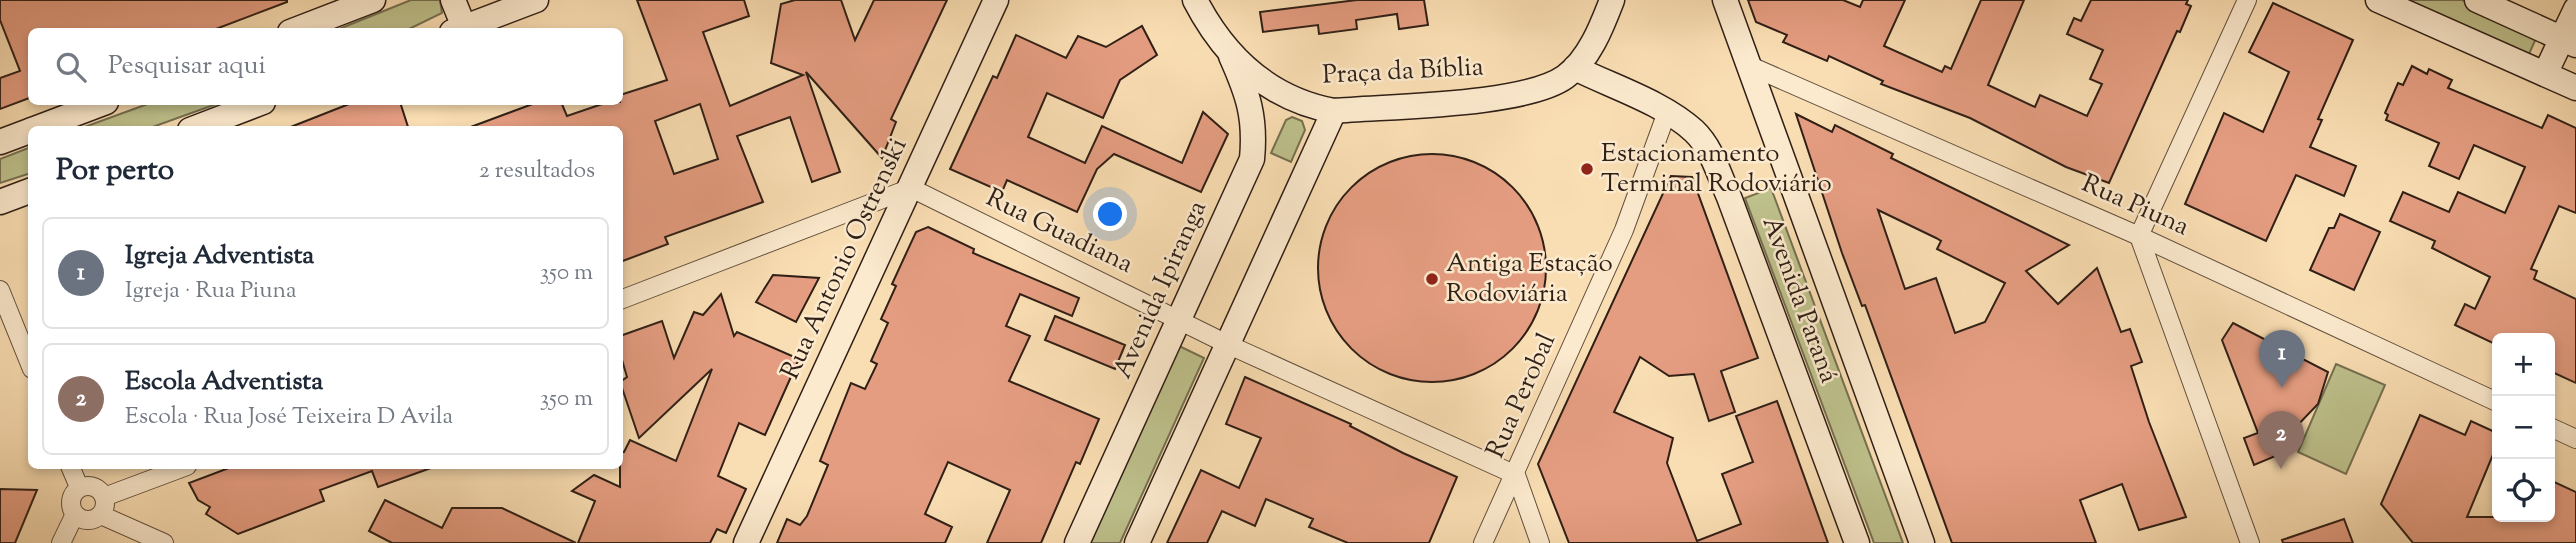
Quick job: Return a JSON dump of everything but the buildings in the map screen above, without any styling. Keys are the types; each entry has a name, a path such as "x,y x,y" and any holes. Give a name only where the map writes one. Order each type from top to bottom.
{"street":[{"path":"300,28 373,0"},
{"path":"453,0 458,28"},
{"path":"461,28 536,0"},
{"name":"Rua Antonio Ostrenski","path":"746,543 996,0"},
{"name":"Praça da Bíblia","path":"1195,0 1230,55 1262,83 1305,106 1335,111 1513,96 1564,78 1575,68 1598,33 1612,0"},
{"name":"Avenida Paraná","path":"1725,0 1922,543"},
{"path":"2247,0 2138,236 2250,543"},
{"path":"2378,0 2576,88"},
{"path":"2477,0 2569,41"},
{"path":"2545,74 2569,41 2576,9"},
{"name":"Avenida Ipiranga","path":"1077,543 1252,159 1255,128 1248,96 1230,55"},
{"name":"Rua Piuna","path":"1748,65 2138,236 2492,400"},
{"name":"Avenida Paraná","path":"1575,68 1667,112 1694,131 1709,152 1729,197 1857,543"},
{"path":"43,126 98,105"},
{"path":"200,126 255,105"},
{"path":"1137,543 1335,111"},
{"name":"Rua Perobal","path":"1483,543 1516,475 1624,230 1667,112"},
{"path":"0,142 28,132"},
{"path":"623,299 911,188"},
{"name":"Rua Guadiana","path":"911,188 1180,322 1516,475"},
{"path":"0,202 28,192"},
{"path":"0,290 28,359"},
{"path":"2555,429 2576,439"},
{"path":"71,469 79,487"},
{"path":"75,514 90,520 102,506 181,469"},
{"path":"1516,475 1540,543"},
{"path":"79,487 94,486 102,506 164,543"},
{"path":"61,543 75,514 70,500 79,487"}],"green space":[{"path":"411,0 440,0 442,13 411,28 341,28"},
{"path":"2408,0 2462,0 2538,34 2529,54"},
{"path":"145,105 214,105 155,126 87,126"},
{"path":"1292,117 1302,121 1305,130 1291,162 1271,153 1286,120"},
{"path":"28,148 28,174 0,183 0,159"},
{"path":"1771,188 1903,543 1874,543 1745,198"},
{"path":"1175,344 1204,358 1120,543 1085,543"},
{"path":"2336,364 2385,385 2346,474 2298,452"}],"place":[{"name":"Estacionamento Terminal Rodoviário","path":"1587,169"},
{"name":"Antiga Estação Rodoviária","path":"1432,279"},
{"name":"Igreja Adventista","path":"2282,388"},
{"name":"Escola Adventista","path":"2281,469"}]}
